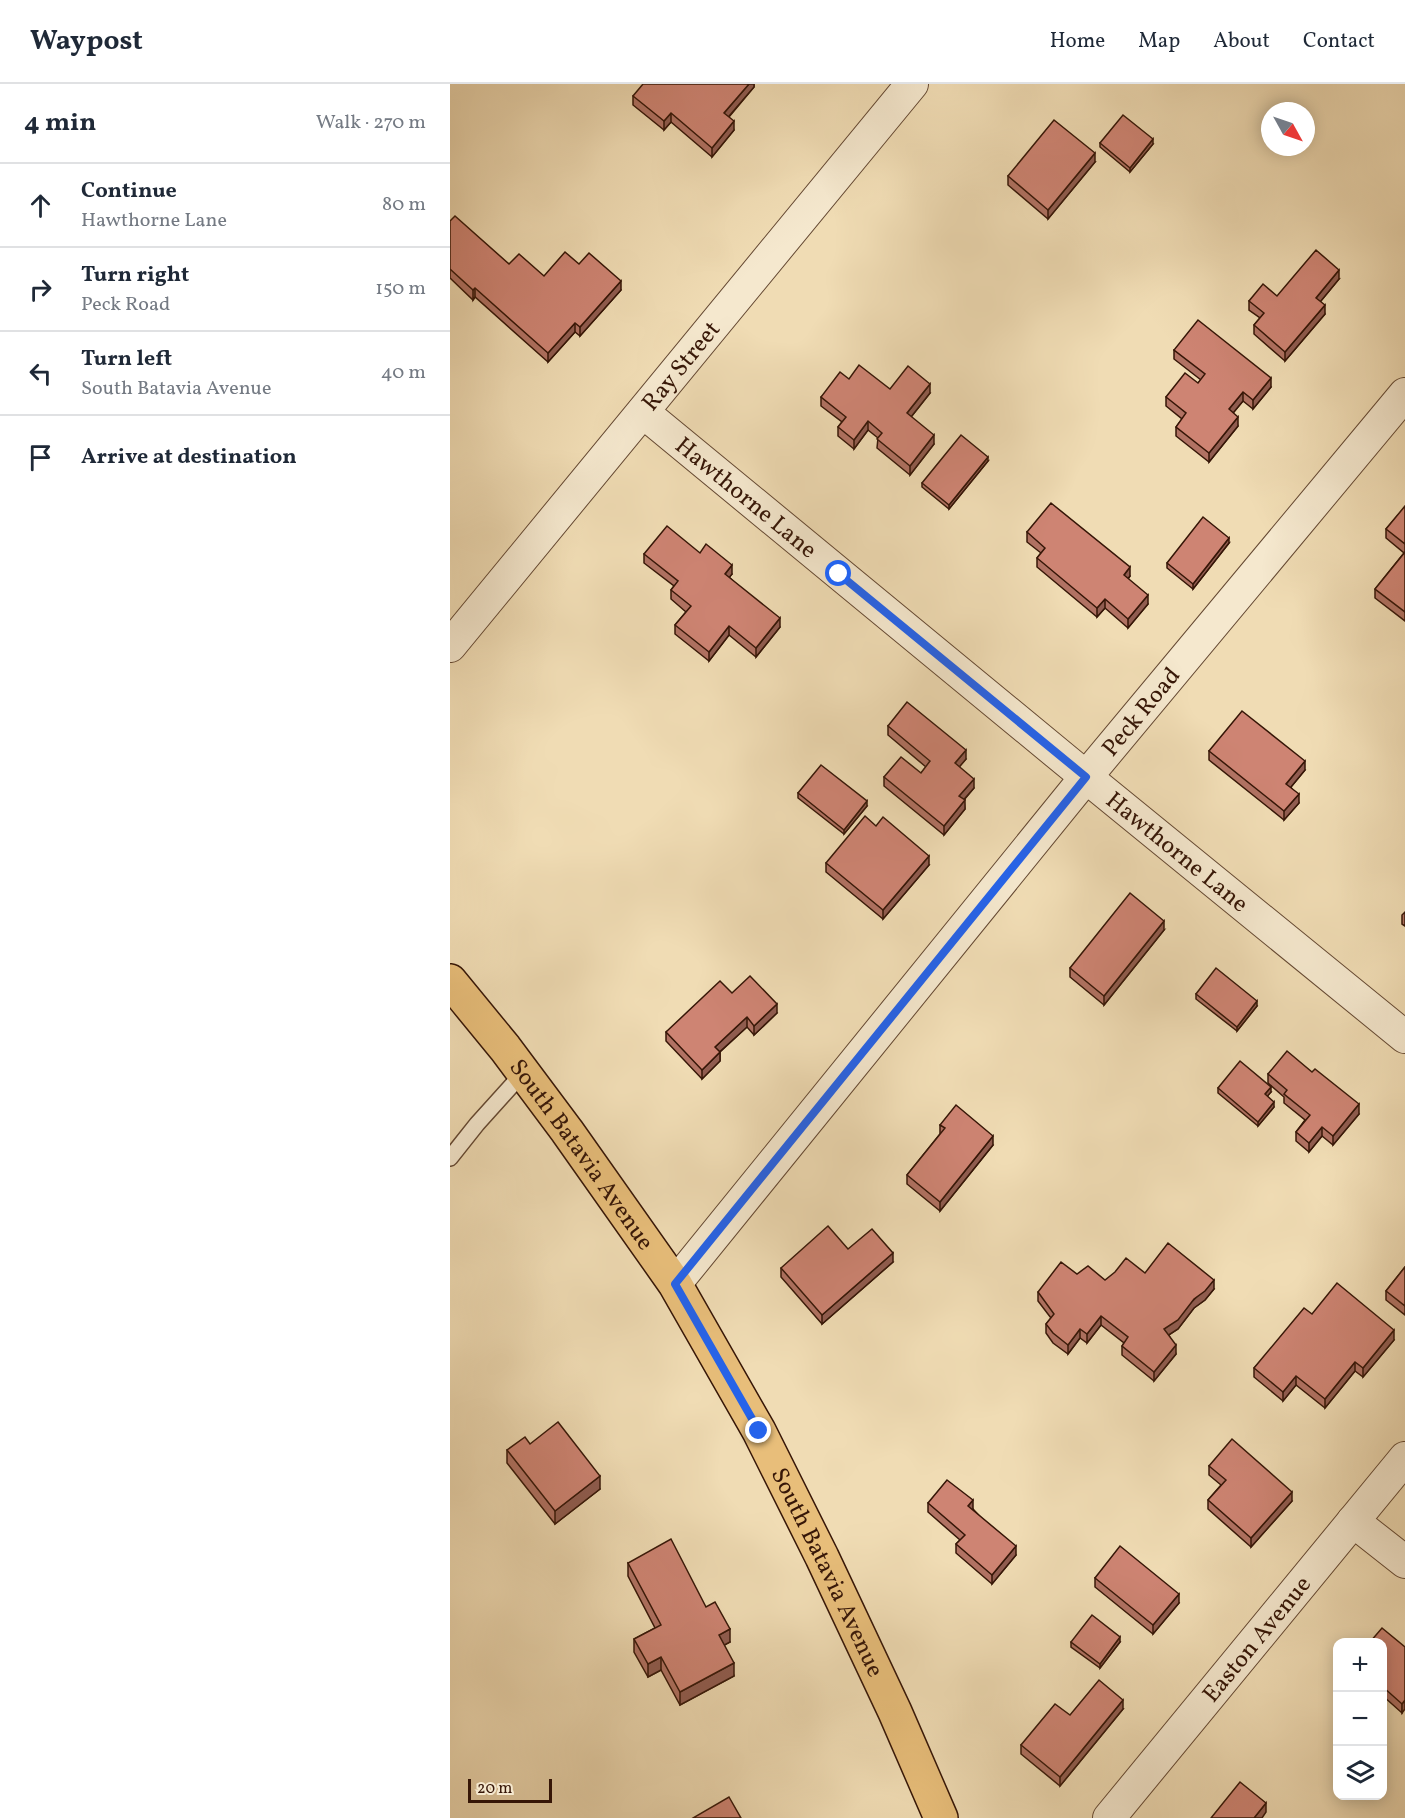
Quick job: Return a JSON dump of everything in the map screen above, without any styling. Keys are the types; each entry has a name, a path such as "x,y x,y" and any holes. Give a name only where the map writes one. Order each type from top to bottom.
{"main road":[{"name":"South Batavia Avenue","path":"450,981 523,1073 675,1284 759,1431 827,1567 895,1712 941,1818"}],"street":[{"name":"Ray Street","path":"450,646 912,84"},
{"name":"Peck Road","path":"675,1284 1086,777 1405,394"},
{"name":"Hawthorne Lane","path":"643,412 1405,1037"},
{"name":"Easton Avenue","path":"1109,1818 1405,1458"},
{"path":"1353,1521 1405,1562"}],"lane":[{"path":"450,1158 523,1073"}],"building":[{"path":"643,84 749,84 724,113 734,121 712,148 671,113 664,121 633,96"},
{"path":"1123,115 1153,139 1130,168 1100,143"},
{"path":"1054,120 1095,153 1048,210 1008,176"},
{"path":"455,216 509,264 519,254 544,276 565,252 579,264 589,253 621,281 580,327 575,323 548,353 475,288 473,290 450,269 450,221"},
{"path":"1316,250 1339,270 1316,298 1325,305 1285,352 1254,325 1264,313 1249,301 1263,284 1277,296"},
{"path":"1198,320 1271,378 1253,400 1243,392 1229,409 1238,417 1209,453 1176,427 1186,413 1166,397 1185,373 1198,383 1205,374 1174,350"},
{"path":"859,365 890,389 908,366 930,384 907,413 934,435 910,466 877,439 882,433 868,421 854,440 838,427 846,417 821,397 840,372 849,379"},
{"path":"961,435 988,457 949,505 922,483"},
{"path":"1051,503 1130,567 1124,575 1148,595 1128,619 1105,599 1097,608 1037,558 1045,548 1027,532"},
{"path":"1405,506 1405,544 1386,529"},
{"path":"1203,517 1229,538 1193,584 1167,563"},
{"path":"667,526 700,553 706,544 732,565 725,574 780,618 756,648 729,626 709,652 675,625 691,606 671,590 678,581 644,554"},
{"path":"1405,552 1405,612 1375,589"},
{"path":"907,702 966,750 955,763 974,779 959,796 965,800 944,826 884,777 901,757 921,773 930,761 888,726"},
{"path":"1242,711 1305,761 1286,784 1299,794 1284,811 1209,751"},
{"path":"821,765 867,801 844,830 798,793"},
{"path":"865,816 876,826 883,817 929,856 883,910 826,863"},
{"path":"1130,893 1164,921 1104,996 1070,968"},
{"path":"1216,968 1257,1001 1237,1027 1196,994"},
{"path":"750,976 777,1004 754,1026 747,1017 715,1047 720,1052 702,1070 666,1032 720,981 732,993"},
{"path":"1287,1051 1312,1072 1315,1069 1359,1104 1333,1136 1322,1127 1309,1143 1296,1132 1310,1115 1284,1094 1287,1090 1268,1074"},
{"path":"1240,1061 1271,1087 1265,1094 1274,1102 1258,1122 1218,1088"},
{"path":"956,1105 993,1136 940,1202 907,1175 945,1128 940,1125"},
{"path":"828,1226 848,1249 872,1229 893,1253 822,1315 781,1268"},
{"path":"1168,1243 1214,1280 1194,1299 1178,1320 1164,1329 1176,1345 1154,1372 1122,1346 1128,1337 1101,1316 1087,1334 1080,1329 1068,1345 1046,1324 1054,1314 1038,1292 1061,1262 1077,1274 1088,1266 1105,1280 1126,1258 1145,1273"},
{"path":"1405,1267 1405,1306 1386,1291"},
{"path":"1337,1283 1394,1330 1363,1368 1355,1362 1325,1399 1296,1376 1283,1392 1254,1368 1304,1308 1312,1314"},
{"path":"558,1422 600,1476 555,1511 507,1450 525,1437 530,1444"},
{"path":"1232,1439 1292,1492 1251,1538 1208,1500 1226,1480 1209,1466"},
{"path":"947,1480 973,1500 968,1506 1016,1546 992,1575 956,1544 965,1535 928,1503"},
{"path":"671,1539 706,1607 715,1602 730,1629 719,1635 734,1663 680,1692 661,1657 648,1664 634,1639 661,1625 628,1563"},
{"path":"1120,1546 1179,1594 1153,1625 1095,1578"},
{"path":"1092,1615 1120,1637 1100,1664 1071,1642"},
{"path":"1382,1628 1405,1647 1405,1700 1402,1704 1387,1691 1387,1638 1373,1638"},
{"path":"1099,1680 1123,1700 1060,1777 1021,1745 1055,1704 1070,1715"},
{"path":"1240,1782 1266,1803 1254,1818 1211,1818"},
{"path":"729,1797 741,1818 693,1818"}],"route":[{"path":"759,1431 675,1284 1086,777 839,574"}]}
